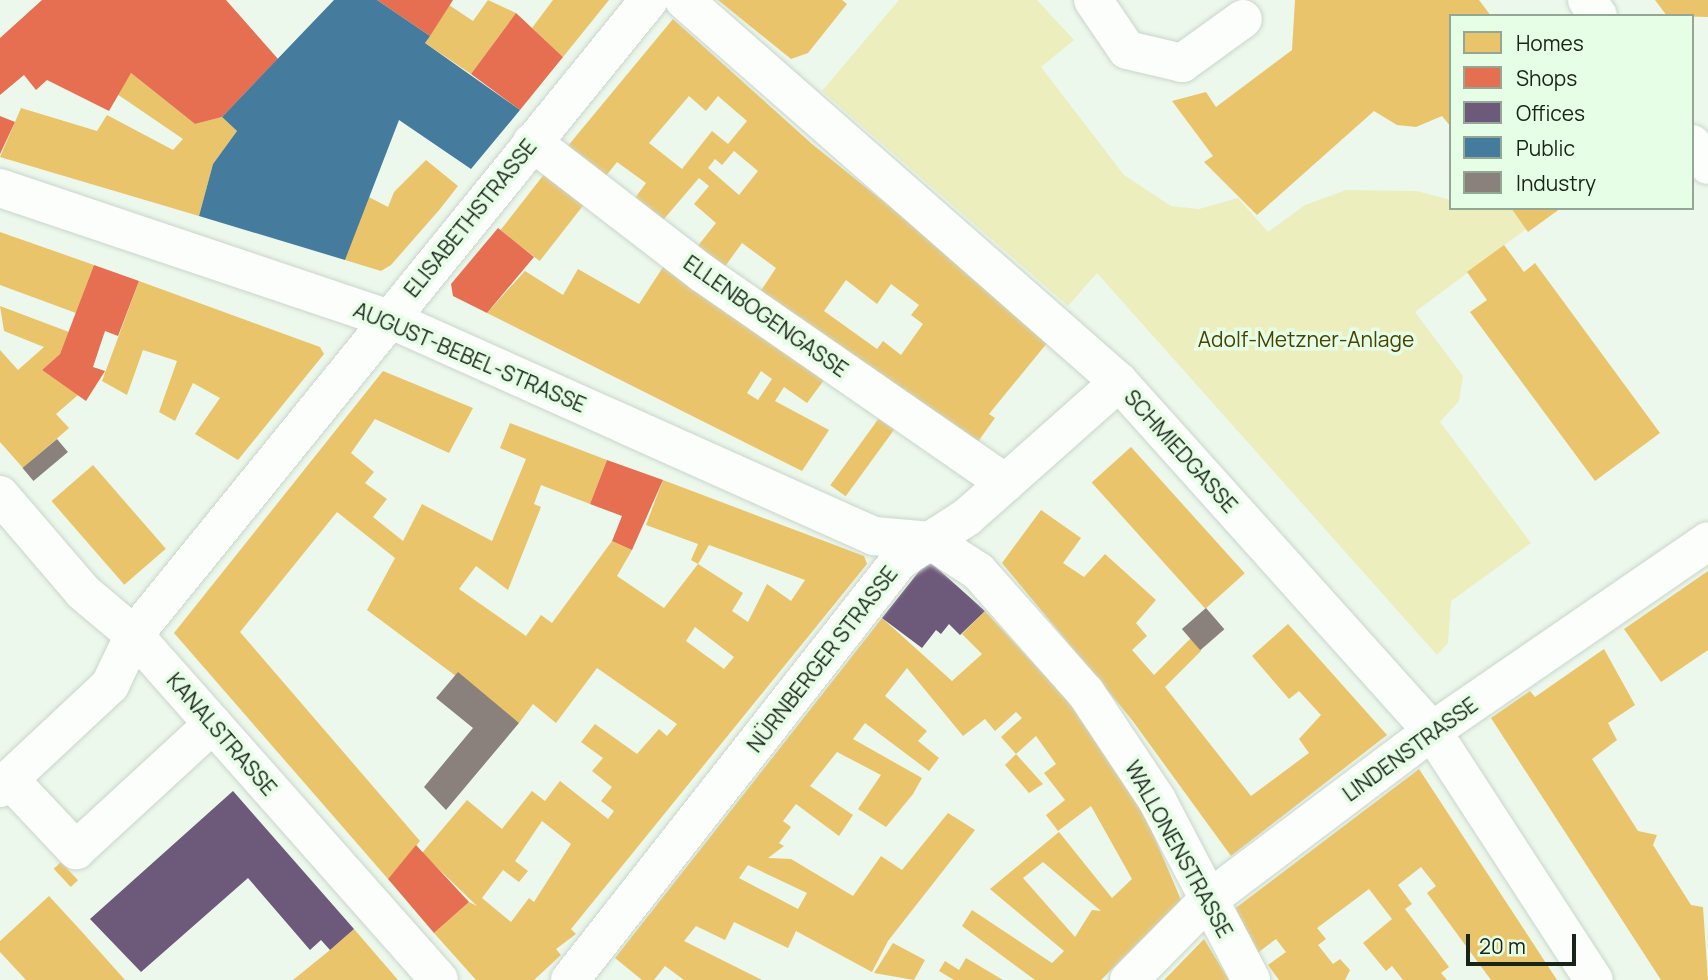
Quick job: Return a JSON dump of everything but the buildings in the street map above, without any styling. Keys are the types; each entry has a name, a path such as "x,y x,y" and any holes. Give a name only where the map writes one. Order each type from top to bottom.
{"street":[{"name":"ELISABETHSTRASSE","path":"5,783 110,685 134,635 387,318 649,0"},
{"name":"SCHMIEDGASSE","path":"684,0 1119,382 1432,731 1594,980"},
{"path":"1093,0 1127,50 1182,63 1243,19"},
{"name":"ELLENBOGENGASSE","path":"532,142 702,273 1005,483"},
{"path":"1694,147 1708,165"},
{"name":"AUGUST-BEBEL-STRASSE","path":"0,188 387,318 874,536 931,541"},
{"name":"NÜRNBERGER STRASSE","path":"570,980 899,561 931,541 1005,483 1119,382"},
{"name":"KANALSTRASSE","path":"0,495 83,592 134,635 439,980"},
{"name":"WALLONENSTRASSE","path":"931,541 978,571 1086,693 1157,800 1251,980"},
{"name":"LINDENSTRASSE","path":"1129,980 1208,900 1432,731 1708,541"},
{"path":"5,783 76,850 213,724"}],"green space":[{"name":"Adolf-Metzner-Anlage","path":"899,0 1037,0 1074,40 1041,67 1124,175 1171,206 1199,209 1238,198 1268,232 1305,205 1346,190 1417,191 1449,199 1449,210 1512,210 1526,229 1415,312 1463,376 1459,401 1440,422 1531,543 1451,601 1448,643 1437,655 1097,273 1068,306 822,91"}]}
